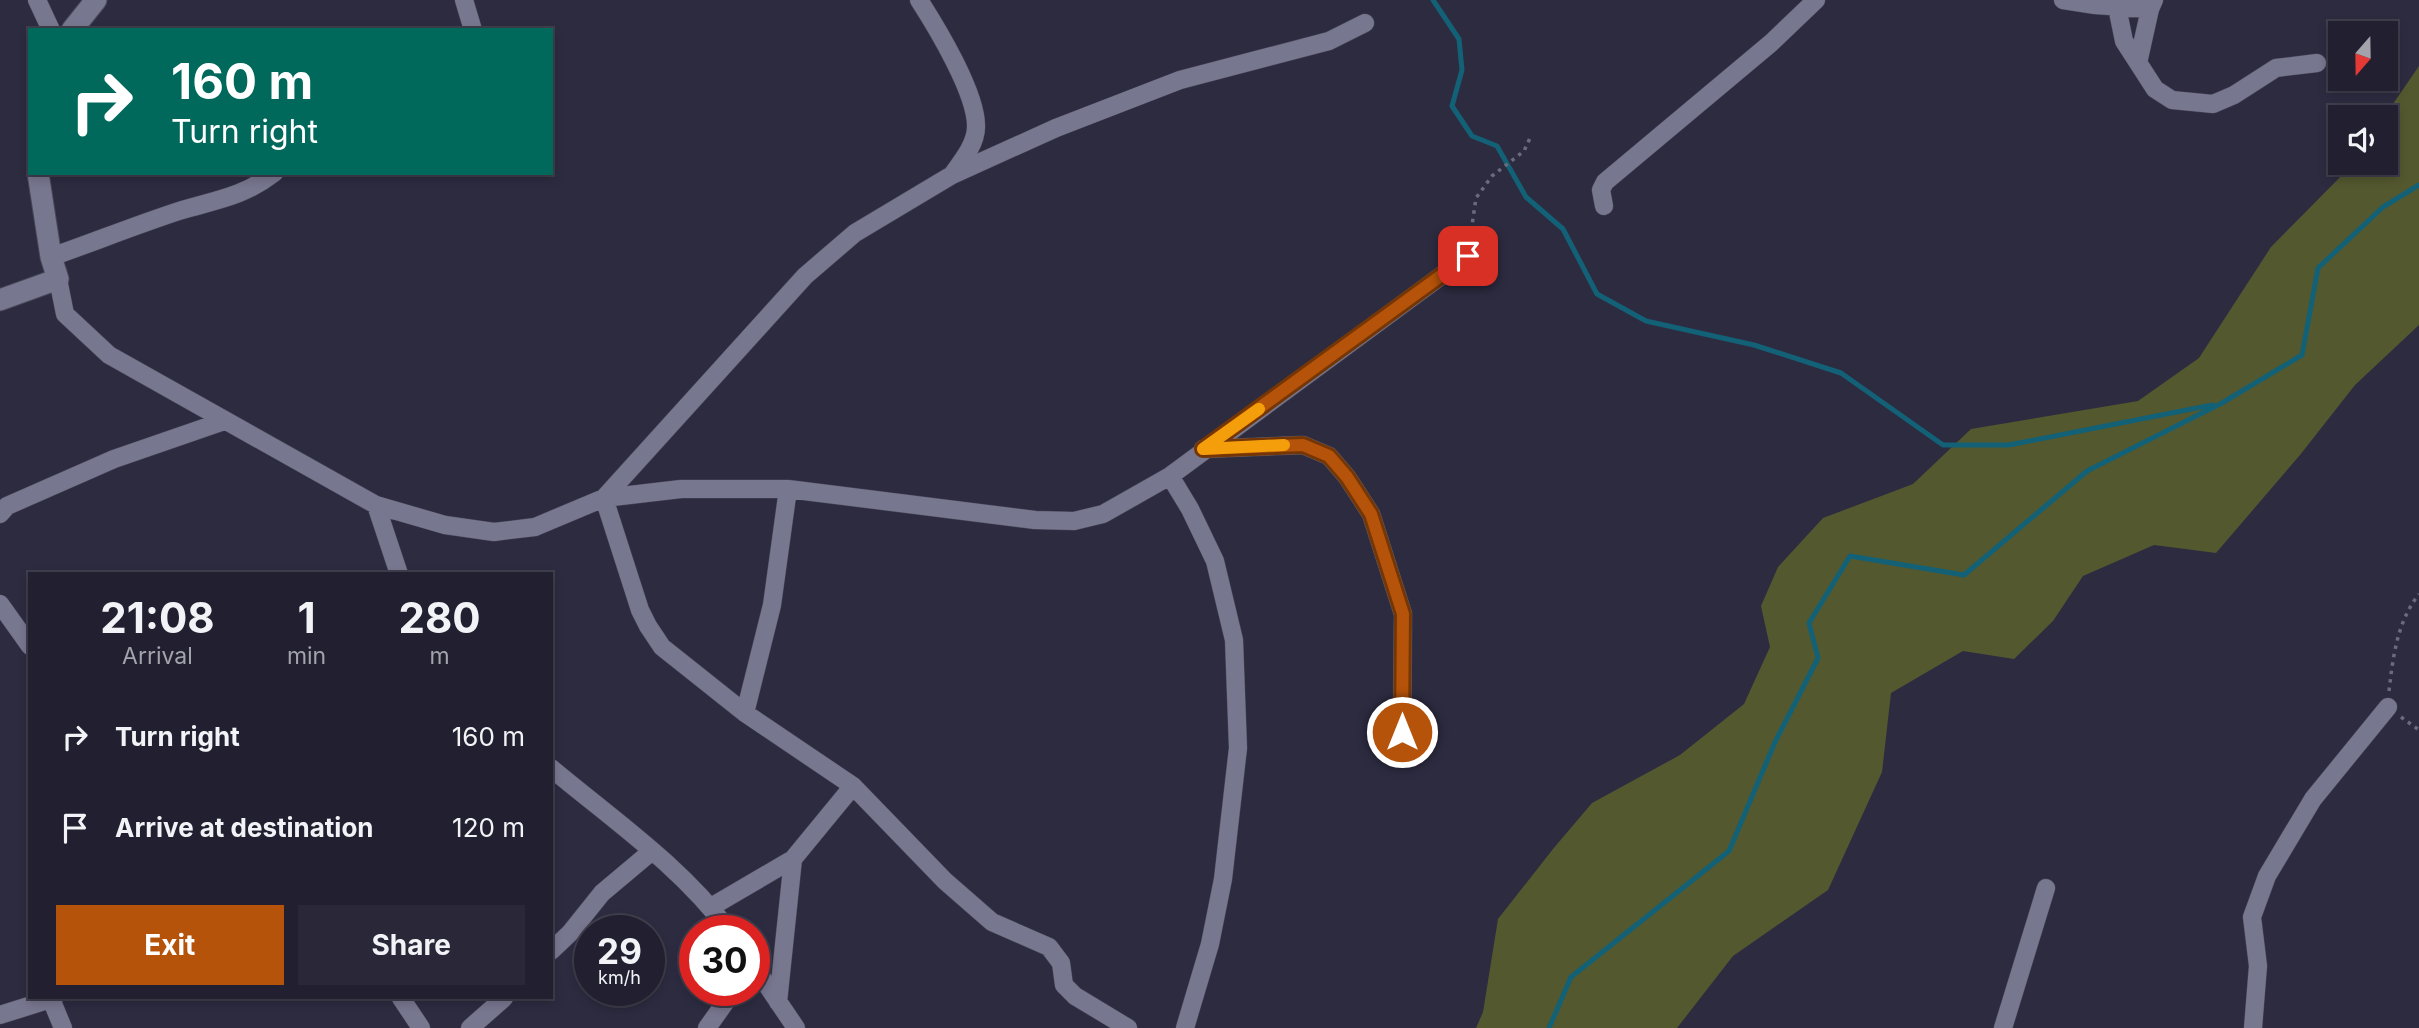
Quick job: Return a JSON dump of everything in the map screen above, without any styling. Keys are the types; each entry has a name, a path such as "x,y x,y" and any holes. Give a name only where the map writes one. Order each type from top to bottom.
{"street":[{"path":"37,0 50,28"},
{"path":"74,28 96,0"},
{"path":"464,0 472,28"},
{"path":"919,0 970,95 976,127 970,149 953,175"},
{"path":"1604,206 1601,190 1605,182 1771,43 1816,0"},
{"path":"2063,0 2117,7 2152,4 2138,63"},
{"path":"2117,7 2124,41 2155,89 2172,100 2213,104 2234,95 2276,68 2317,63"},
{"path":"604,498 805,276 855,233 953,175 1056,128 1180,80 1329,40 1365,23"},
{"path":"38,175 51,257 65,314 109,355 376,505 445,525 494,532 535,527 604,498 681,489 788,489 1035,520 1073,521 1103,514 1170,475 1468,256"},
{"path":"51,257 182,211 221,201 256,187 271,175"},
{"path":"0,300 58,279"},
{"path":"0,514 7,506 114,459 224,421"},
{"path":"1203,449 1303,445 1329,456 1347,477 1371,514 1403,614 1402,732"},
{"path":"1170,475 1215,561 1234,640 1238,748 1223,879 1210,944 1185,1028"},
{"path":"745,713 772,605 788,489"},
{"path":"604,498 648,626 662,647 745,713 853,786 945,881 992,922 1049,947 1061,962 1064,985 1075,996 1128,1028"},
{"path":"376,505 398,572"},
{"path":"0,604 28,643"},
{"path":"2253,1028 2258,966 2252,916 2267,876 2313,799 2388,707"},
{"path":"553,770 652,851 717,915"},
{"path":"711,907 793,859 853,786"},
{"path":"553,949 570,933 601,893 652,851"},
{"path":"778,1002 793,859"},
{"path":"2003,1028 2046,888"},
{"path":"770,990 796,1028"},
{"path":"0,1014 49,999"},
{"path":"52,999 63,1028"},
{"path":"402,999 421,1028"},
{"path":"470,1028 503,999"},
{"path":"707,1028 723,1006"}],"path":[{"path":"1468,256 1476,198 1492,176 1524,151 1530,138"},
{"path":"2419,594 2408,608 2394,649 2388,707 2419,730"}],"green space":[{"path":"2419,66 2419,325 2355,385 2300,455 2216,553 2154,545 2083,576 2053,621 2014,659 1963,651 1891,693 1882,772 1828,890 1733,956 1677,1028 1476,1028 1483,1012 1498,919 1592,803 1680,755 1744,704 1770,647 1761,606 1778,567 1823,518 1913,484 1971,429 2138,401 2199,358 2271,247 2342,175 2398,175 2398,105 2392,105"}],"waterway":[{"path":"1433,0 1459,39 1462,70 1452,106 1472,136 1497,146 1526,197 1563,229 1597,294 1646,321 1754,345 1841,373 1943,445 2009,445 2212,405"},
{"path":"1549,1028 1571,977 1729,851 1775,742 1818,658 1809,623 1850,556 1964,575 2087,471 2222,403 2302,355 2318,268 2383,207 2419,185"}],"slow traffic":[{"path":"1259,409 1203,449 1284,445"}],"route":[{"path":"1402,732 1403,614 1371,514 1347,477 1329,456 1303,445 1203,449 1468,256"}]}
